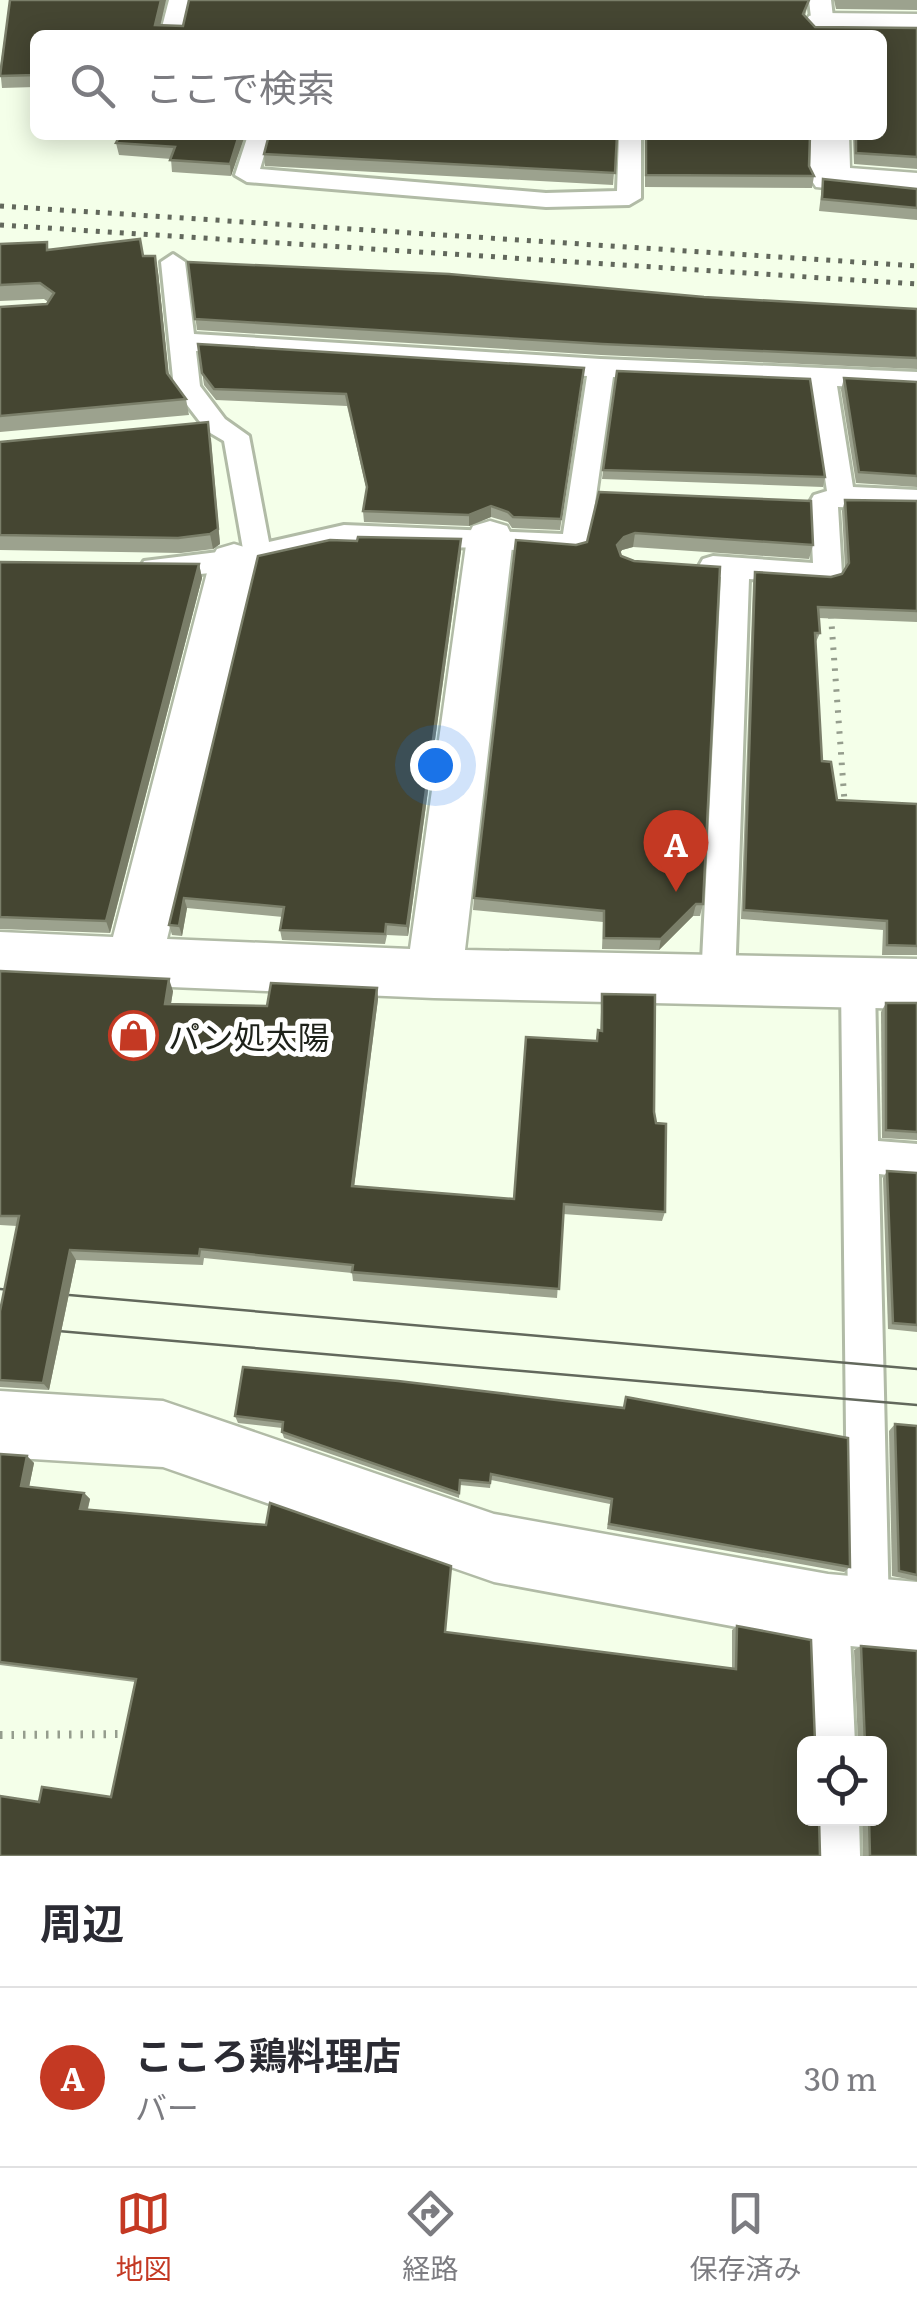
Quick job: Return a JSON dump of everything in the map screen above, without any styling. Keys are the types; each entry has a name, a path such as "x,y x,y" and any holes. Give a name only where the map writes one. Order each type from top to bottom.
{"street":[{"path":"822,20 917,25"},
{"path":"830,140 830,178 917,186"},
{"path":"434,974 490,538"},
{"path":"134,961 246,559"},
{"path":"0,956 434,974 917,984"},
{"path":"0,1424 162,1434 494,1548 871,1613"}],"lane":[{"path":"173,30 180,0"},
{"path":"257,140 247,174 546,200 629,198 630,140"},
{"path":"173,262 187,388 216,425 236,436 246,559"},
{"path":"181,342 601,368 917,381"},
{"path":"130,568 246,559 344,534 575,545 592,492 601,368"},
{"path":"684,564 828,574 823,377"},
{"path":"177,429 216,425"},
{"path":"824,500 917,500"},
{"path":"718,981 735,568"},
{"path":"836,1736 871,1613 858,984"},
{"path":"860,1156 917,1161"},
{"path":"837,1826 838,1856"}],"path":[{"path":"828,574 847,828"},
{"path":"0,1735 136,1734"}],"building":[{"path":"10,0 161,0 155,25 183,26 189,0 809,0 803,14 815,27 917,28 917,157 856,153 856,140 887,140 887,30 30,30 30,75 0,76"},
{"path":"237,140 230,164 170,160 175,147 116,143"},
{"path":"268,140 617,140 615,173 264,154"},
{"path":"646,140 810,140 809,166 814,176 646,175"},
{"path":"823,179 917,189 917,208 822,199"},
{"path":"140,239 143,256 155,256 167,373 186,399 0,416 0,307 47,304 54,293 40,283 0,285 0,244 47,242 47,250"},
{"path":"188,262 449,274 704,297 917,309 917,358 602,344 195,319"},
{"path":"198,344 584,368 561,519 513,517 491,506 469,515 363,511 367,487 346,394 214,389 202,373"},
{"path":"617,371 810,379 825,477 603,470"},
{"path":"844,378 917,382 917,476 859,472"},
{"path":"208,422 218,529 210,534 178,538 0,535 0,442"},
{"path":"599,492 811,501 813,545 635,533 617,545 621,556 634,561 720,567 703,904 696,904 661,939 604,938 604,911 474,898 516,540 576,545 587,542"},
{"path":"845,500 917,501 917,611 818,607 820,633 815,633 822,761 831,762 837,800 917,804 917,946 887,945 887,921 744,910 755,572 831,577 842,574 849,563"},
{"path":"358,537 461,539 407,926 386,924 385,934 280,930 284,907 184,898 179,926 169,925 258,556 330,540 357,541"},
{"path":"0,562 199,564 106,921 0,917"},
{"path":"0,971 169,979 165,1004 267,1006 271,983 377,988 352,1186 514,1199 526,1037 597,1041 598,1030 602,1031 602,994 655,995 654,1112 656,1123 666,1124 665,1212 564,1204 559,1289 352,1272 353,1265 200,1249 199,1256 70,1250 43,1383 0,1380 0,1311 19,1216 0,1216"},
{"path":"886,1003 917,1003 917,1132 886,1130"},
{"path":"887,1171 917,1173 917,1325 893,1323"},
{"path":"243,1367 624,1408 626,1397 848,1438 850,1567 609,1524 612,1499 491,1474 490,1483 460,1480 459,1493 282,1432 283,1422 235,1416"},
{"path":"895,1424 917,1426 917,1575 899,1571"},
{"path":"0,1454 27,1456 21,1486 84,1493 80,1509 266,1525 270,1503 451,1566 445,1632 736,1669 737,1626 811,1640 815,1736 797,1736 797,1826 819,1826 820,1856 0,1856 0,1796 39,1802 42,1787 111,1797 136,1679 0,1662"},
{"path":"861,1646 917,1651 917,1856 870,1856 869,1826 887,1826 887,1736 865,1736"}],"tram line":[{"path":"0,1289 917,1369"},
{"path":"0,1326 917,1405"}],"railway":[{"path":"0,206 917,266"},
{"path":"0,225 917,284"}],"place":[{"name":"こころ鶏料理店","path":"676,892"},
{"name":"パン処太陽","path":"133,1035"}]}
